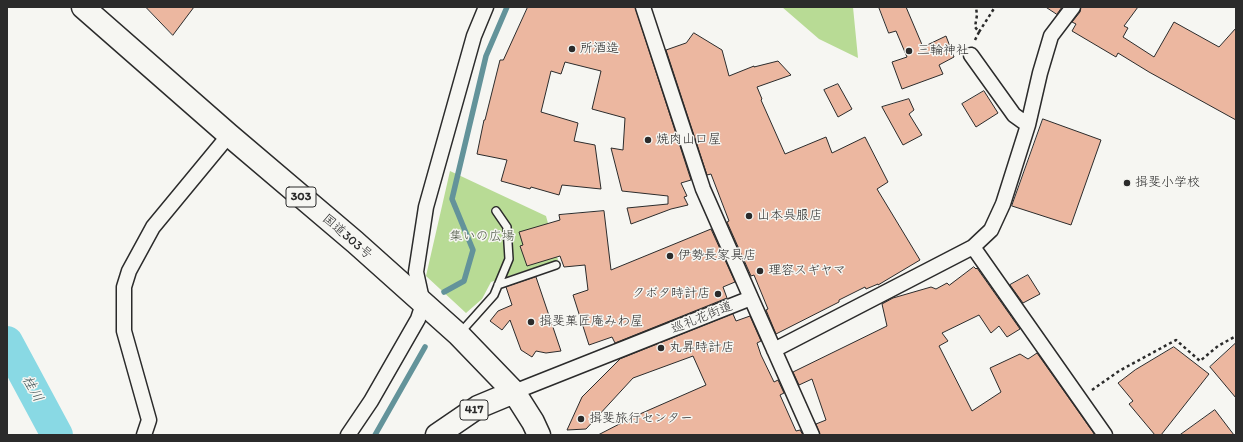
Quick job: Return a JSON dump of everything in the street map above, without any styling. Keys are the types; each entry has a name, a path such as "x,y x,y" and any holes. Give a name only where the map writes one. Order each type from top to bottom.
{"highway":[{"name":"国道303号","path":"83,7 459,335 514,392 534,422 539,435"},
{"name":"417","path":"437,435 478,407 514,392"}],"street":[{"path":"348,435 418,319 423,304 416,272 426,207 474,36 486,7"},
{"path":"643,7 703,189 812,435"},
{"path":"774,350 973,247 991,230 1003,204 1028,125 1040,73 1051,36 1073,7"},
{"path":"971,55 1014,115 1028,125"},
{"path":"144,435 149,420 124,330 124,286 129,272 153,227 229,135"},
{"path":"973,247 1105,435"},
{"name":"巡礼花街道","path":"514,392 751,298"}],"lane":[{"path":"459,335 494,295 509,259 507,227 496,211"},
{"path":"498,285 556,265"}],"path":[{"path":"976,7 977,15 975,27 979,32"},
{"path":"971,55 974,41 995,7"},
{"path":"1080,399 1119,371 1176,340 1200,361 1218,346 1236,336"}],"green space":[{"path":"782,7 853,7 858,58 819,39"},
{"name":"集いの広場","path":"450,171 546,216 558,260 491,282 482,299 466,313 426,276"}],"building":[{"path":"146,7 194,7 173,35"},
{"path":"528,7 635,7 691,180 681,183 687,196 684,197 688,205 671,209 631,224 627,208 668,204 668,196 622,191 611,148 623,150 625,118 592,109 601,71 565,62 561,74 551,71 541,112 578,123 574,141 595,145 601,189 562,185 559,195 531,187 530,189 501,181 507,160 477,154 484,120 500,60 503,60"},
{"name":"三輪神社","path":"879,7 906,7 923,47 946,36 954,57 939,65 943,74 902,89 892,62 907,57 896,31 889,33"},
{"path":"1046,7 1062,7 1057,14"},
{"path":"1081,7 1138,7 1124,26 1128,28 1123,37 1154,57 1174,22 1219,47 1236,28 1236,120 1149,72 1118,53 1116,57 1072,31 1076,24 1072,22 1080,12"},
{"path":"694,33 722,50 729,76 754,66 778,61 791,75 757,87 762,99 761,100 785,154 826,137 832,153 865,137 888,182 877,189 920,260 878,285 866,289 865,287 776,334 766,310 768,309 754,275 751,276 727,222 729,221 711,174 707,175 666,50 686,43"},
{"path":"838,84 852,109 838,117 824,90"},
{"path":"984,91 998,113 976,127 962,104"},
{"path":"909,99 914,110 909,114 922,135 903,145 882,107"},
{"path":"1043,119 1101,140 1071,225 1012,206"},
{"path":"604,211 611,270 711,229 735,282 723,287 727,298 615,343 612,337 589,345 573,295 588,290 585,265 564,267 560,256 527,266 520,246 523,245 519,232 560,220 559,215"},
{"path":"974,267 976,269 977,268 1020,329 1007,337 999,326 991,333 979,315 942,333 948,341 939,346 972,411 1001,392 990,368 1020,354 1028,359 1037,353 1095,435 820,435 816,424 826,420 812,379 799,385 793,372 887,326 882,304 893,298 931,287 936,289 947,283 949,285"},
{"path":"1028,275 1040,294 1023,303 1010,285"},
{"name":"揖斐菓匠庵みわ屋","path":"536,277 561,351 546,353 536,351 532,357 521,350 510,320 502,330 490,321 498,311 512,305 506,287"},
{"path":"733,314 736,321 750,316 761,341 757,343 761,355 774,382 778,380 784,393 780,395 796,431 800,430 803,435 598,435 633,417 706,385 693,356 633,378 586,429 567,430 582,397 620,359"},
{"path":"1236,343 1236,398 1210,367"},
{"path":"1174,347 1209,374 1161,435 1155,435 1129,404 1133,401 1118,383 1135,370"},
{"path":"1215,410 1234,435 1180,435"}],"waterway":[{"path":"444,292 464,281 473,250 452,199 486,56 507,7"},
{"name":"桂川","path":"7,342 57,435"},
{"path":"375,435 425,347"}],"place":[{"name":"所酒造","path":"572,49"},
{"name":"三輪神社","path":"909,51"},
{"name":"焼肉山口屋","path":"648,140"},
{"name":"揖斐小学校","path":"1127,183"},
{"name":"山本呉服店","path":"749,216"},
{"name":"伊勢長家具店","path":"670,256"},
{"name":"理容スギヤマ","path":"760,271"},
{"name":"クボタ時計店","path":"718,294"},
{"name":"揖斐菓匠庵みわ屋","path":"531,322"},
{"name":"丸昇時計店","path":"661,348"},
{"name":"揖斐旅行センター","path":"581,419"}]}
